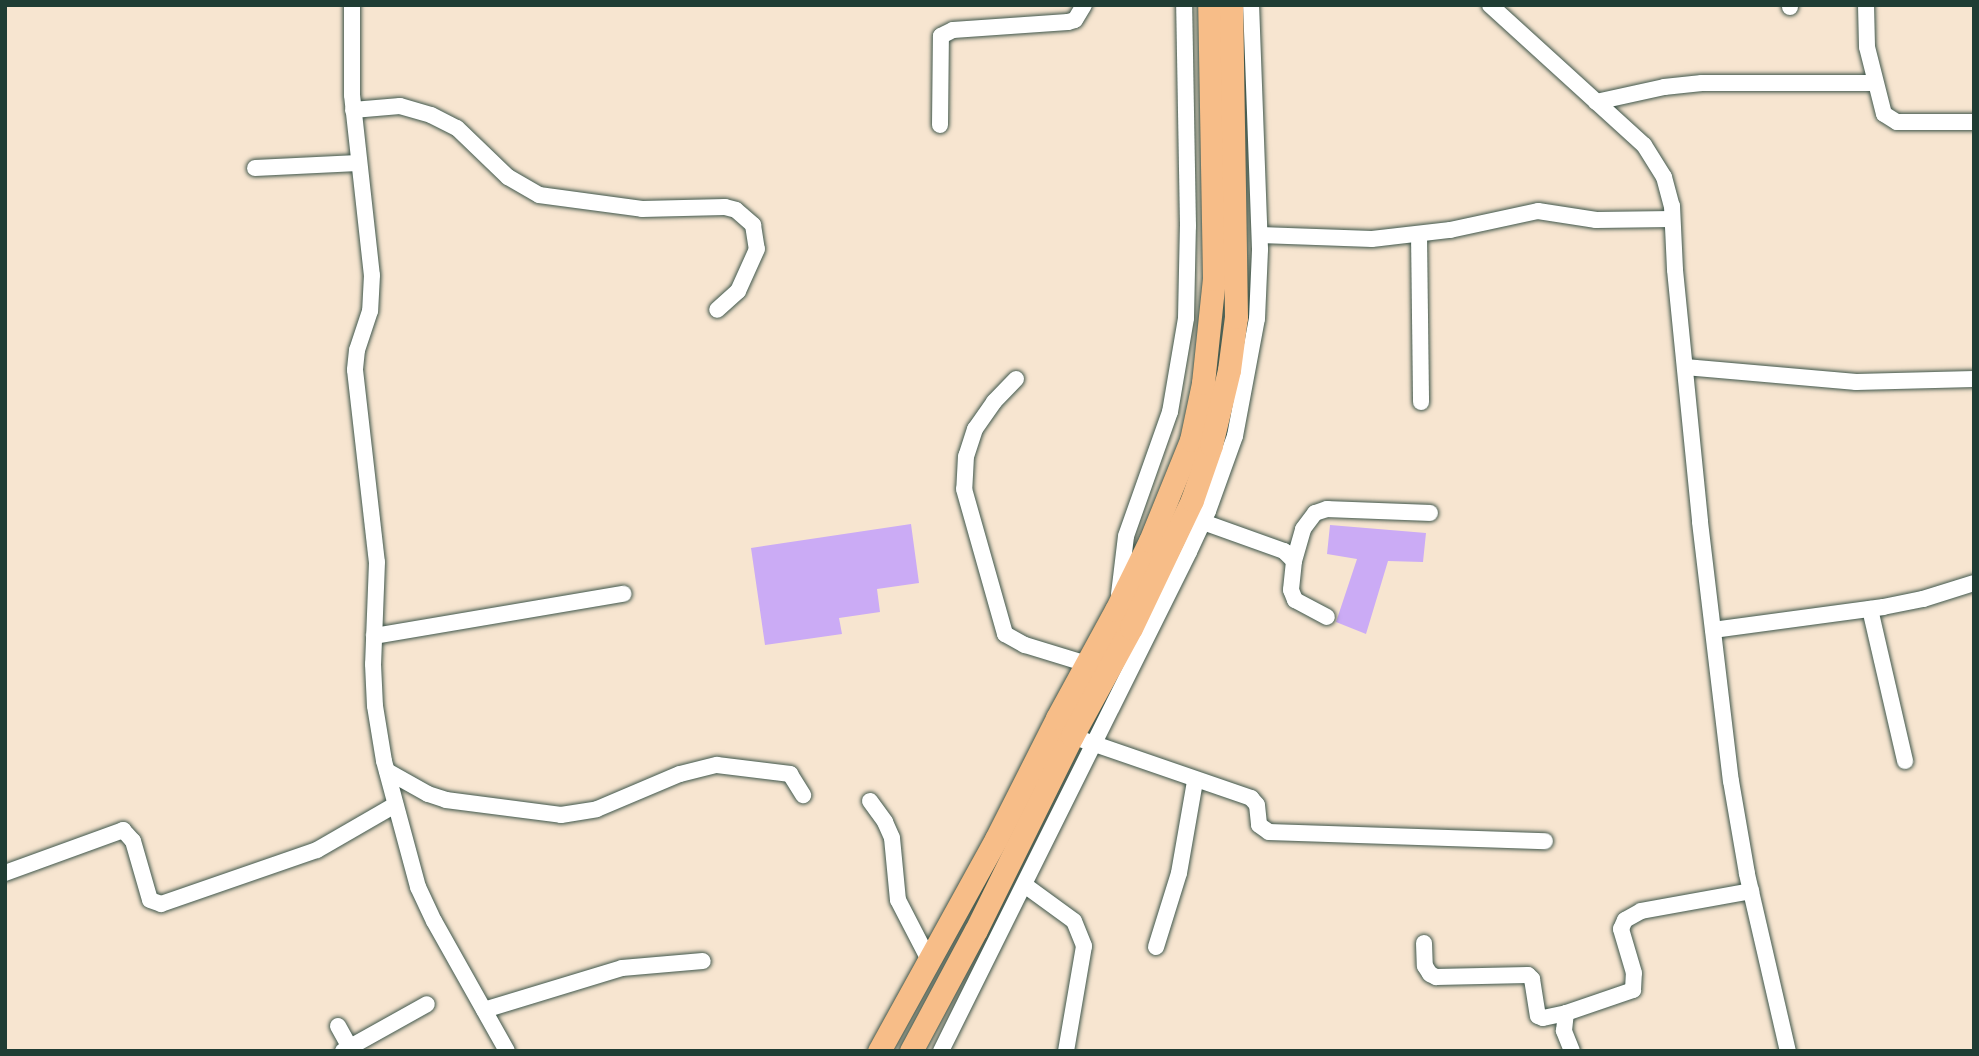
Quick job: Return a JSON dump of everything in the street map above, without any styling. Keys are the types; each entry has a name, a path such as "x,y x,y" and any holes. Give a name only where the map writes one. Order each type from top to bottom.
{"highway":[{"path":"879,1051 996,839 1072,736 1087,664 1150,541 1191,440 1203,383 1214,268 1209,5"},
{"path":"911,1051 976,930 1072,736 1131,628 1192,500 1211,445 1229,370 1236,317 1231,5"}],"street":[{"path":"352,5 353,110 372,275 370,311 357,350 355,370 377,562 374,636 376,706 387,771 418,887 434,921 507,1051"},
{"path":"940,125 941,36 953,30 1068,22 1075,20 1084,5"},
{"path":"1116,610 1126,536 1170,412 1186,318 1188,226 1184,5"},
{"path":"942,1051 1026,886 1072,736 1203,522 1235,436 1247,384 1257,319 1260,236 1251,5"},
{"path":"1490,5 1653,157 1664,177 1672,219 1685,366 1731,781 1751,891 1788,1051"},
{"path":"1866,5 1867,47 1878,102 1889,119 1906,123 1974,122"},
{"path":"1596,102 1664,87 1702,83 1875,83"},
{"path":"353,110 400,106 431,115 457,128 508,177 540,195 642,209 725,207 736,210 753,225 757,249 738,291 717,310"},
{"path":"255,168 358,163"},
{"path":"1260,236 1372,239 1419,234 1538,211 1605,221 1672,219"},
{"path":"1419,234 1421,402"},
{"path":"1685,366 1856,382 1974,379"},
{"path":"1016,379 994,402 975,429 966,456 964,489 1005,634 1025,645 1087,664"},
{"path":"1327,617 1295,600 1291,590 1294,561 1303,529 1315,513 1327,509 1430,513"},
{"path":"1203,522 1284,551 1294,561"},
{"path":"1713,630 1870,609 1923,599 1974,583"},
{"path":"374,636 622,594"},
{"path":"1870,609 1905,761"},
{"path":"1072,736 1195,781 1251,798 1257,805 1259,825 1269,832 1545,841"},
{"path":"387,771 428,794 446,800 561,815 597,809 680,774 717,765 790,774 803,795"},
{"path":"1156,947 1179,873 1195,781"},
{"path":"870,801 885,821 892,838 898,900 929,960"},
{"path":"5,873 123,831 133,841 150,900 161,904 317,850 395,805"},
{"path":"1026,886 1074,921 1084,946 1066,1051"},
{"path":"1424,943 1425,967 1436,977 1528,975 1532,979 1538,1016 1543,1018 1633,990 1634,973 1621,929 1632,915 1751,891"},
{"path":"484,1010 622,968 703,961"},
{"path":"338,1026 348,1049 427,1004"},
{"path":"1566,1013 1564,1031 1572,1051"}],"building":[{"path":"911,524 919,583 877,589 880,612 839,618 842,634 765,645 751,548"},
{"path":"1330,525 1426,533 1423,562 1388,561 1366,634 1336,622 1357,559 1327,554"}]}
